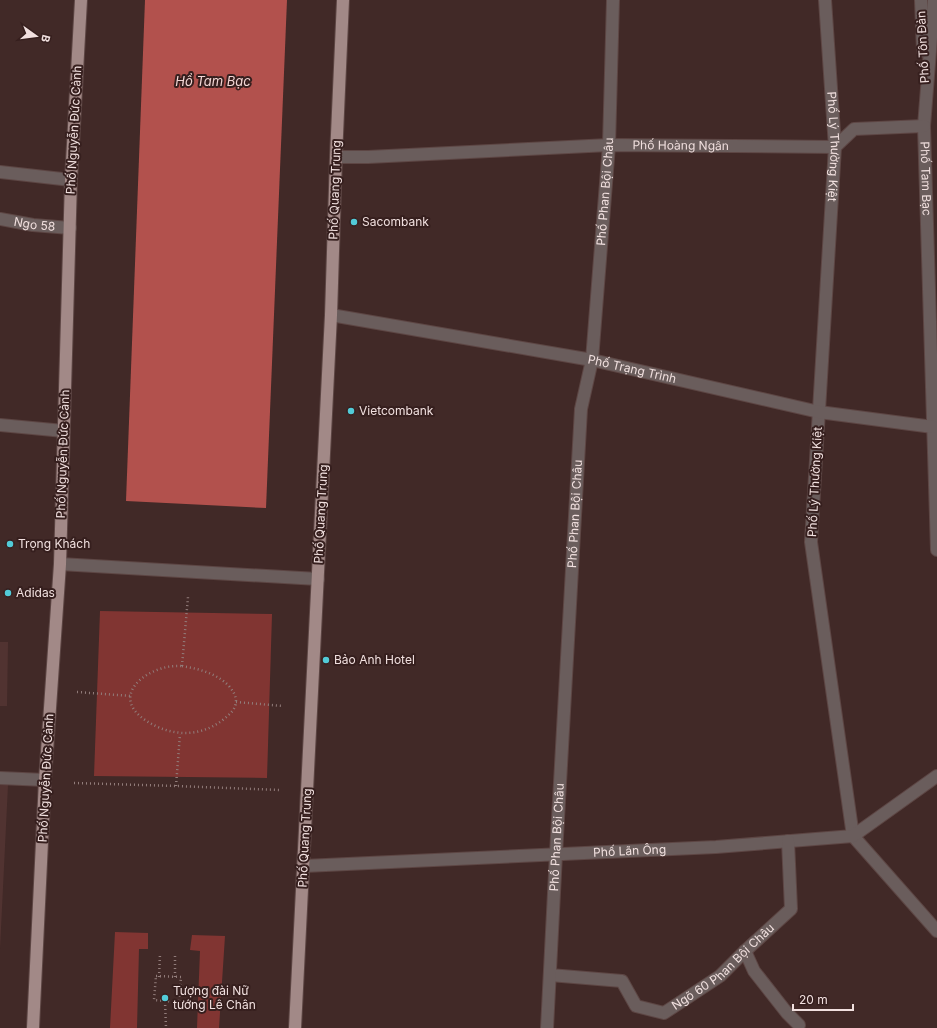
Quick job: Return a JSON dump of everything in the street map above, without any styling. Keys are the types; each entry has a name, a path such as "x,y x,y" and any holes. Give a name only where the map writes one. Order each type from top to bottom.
{"main road":[{"name":"Phố Nguyễn Đức Cảnh","path":"33,1028 45,780 60,564 71,180 81,0"},
{"name":"Phố Quang Trung","path":"295,1028 331,315 343,0"}],"street":[{"name":"Phố Phan Bội Châu","path":"548,1028 556,854 581,409 592,360 609,145 613,0"},
{"name":"Phố Lý Thường Kiệt","path":"825,0 835,147 811,542 853,836"},
{"name":"Phố Tôn Đản","path":"921,0 926,94"},
{"name":"Phố Tam Bạc","path":"934,0 924,126 937,550"},
{"path":"835,147 854,129 924,126"},
{"name":"Phố Hoàng Ngân","path":"336,157 368,157 609,145 835,147"},
{"path":"0,172 71,180"},
{"name":"Ngo 58","path":"0,219 32,225 70,228"},
{"name":"Phố Trạng Trình","path":"331,315 592,360 819,412 933,427"},
{"path":"0,425 64,431"},
{"path":"60,564 318,579"},
{"path":"937,776 853,836 937,931"},
{"path":"0,778 45,780"},
{"name":"Phố Lãn Ông","path":"304,866 716,847 853,836"},
{"name":"Ngõ 60 Phan Bội Châu","path":"550,975 622,981 636,1006 664,1013 720,976 791,909 788,841"},
{"path":"745,951 754,971 787,1013 799,1025"}],"path":[{"path":"182,666 188,597"},
{"path":"182,666 197,668 212,674 224,681 235,694 236,702 234,710 217,725 206,730 180,734 145,720 134,710 130,701 134,686 152,673 167,667 182,666"},
{"path":"77,692 131,696"},
{"path":"236,702 283,706"},
{"path":"176,786 180,734"},
{"path":"74,783 280,790"},
{"path":"159,977 160,954"},
{"path":"175,955 175,977"},
{"path":"156,976 159,977 180,978 179,1002 154,1000 156,976"},
{"path":"165,1001 166,1028"}],"shaded area":[{"path":"100,611 272,614 267,778 94,776"},
{"path":"0,642 8,642 7,706 0,706"},
{"path":"0,784 8,785 0,949"},
{"path":"115,932 148,933 148,949 139,949 137,1028 110,1028"},
{"path":"192,935 225,936 219,1028 197,1028 200,951 190,950"}],"water":[{"name":"Hồ Tam Bạc","path":"145,0 287,0 266,508 126,501"}],"place":[{"name":"Sacombank","path":"354,222"},
{"name":"Vietcombank","path":"351,411"},
{"name":"Trọng Khách","path":"10,544"},
{"name":"Adidas","path":"8,593"},
{"name":"Bảo Anh Hotel","path":"326,660"},
{"name":"Tượng đài Nữ tướng Lê Chân","path":"165,998"}]}
